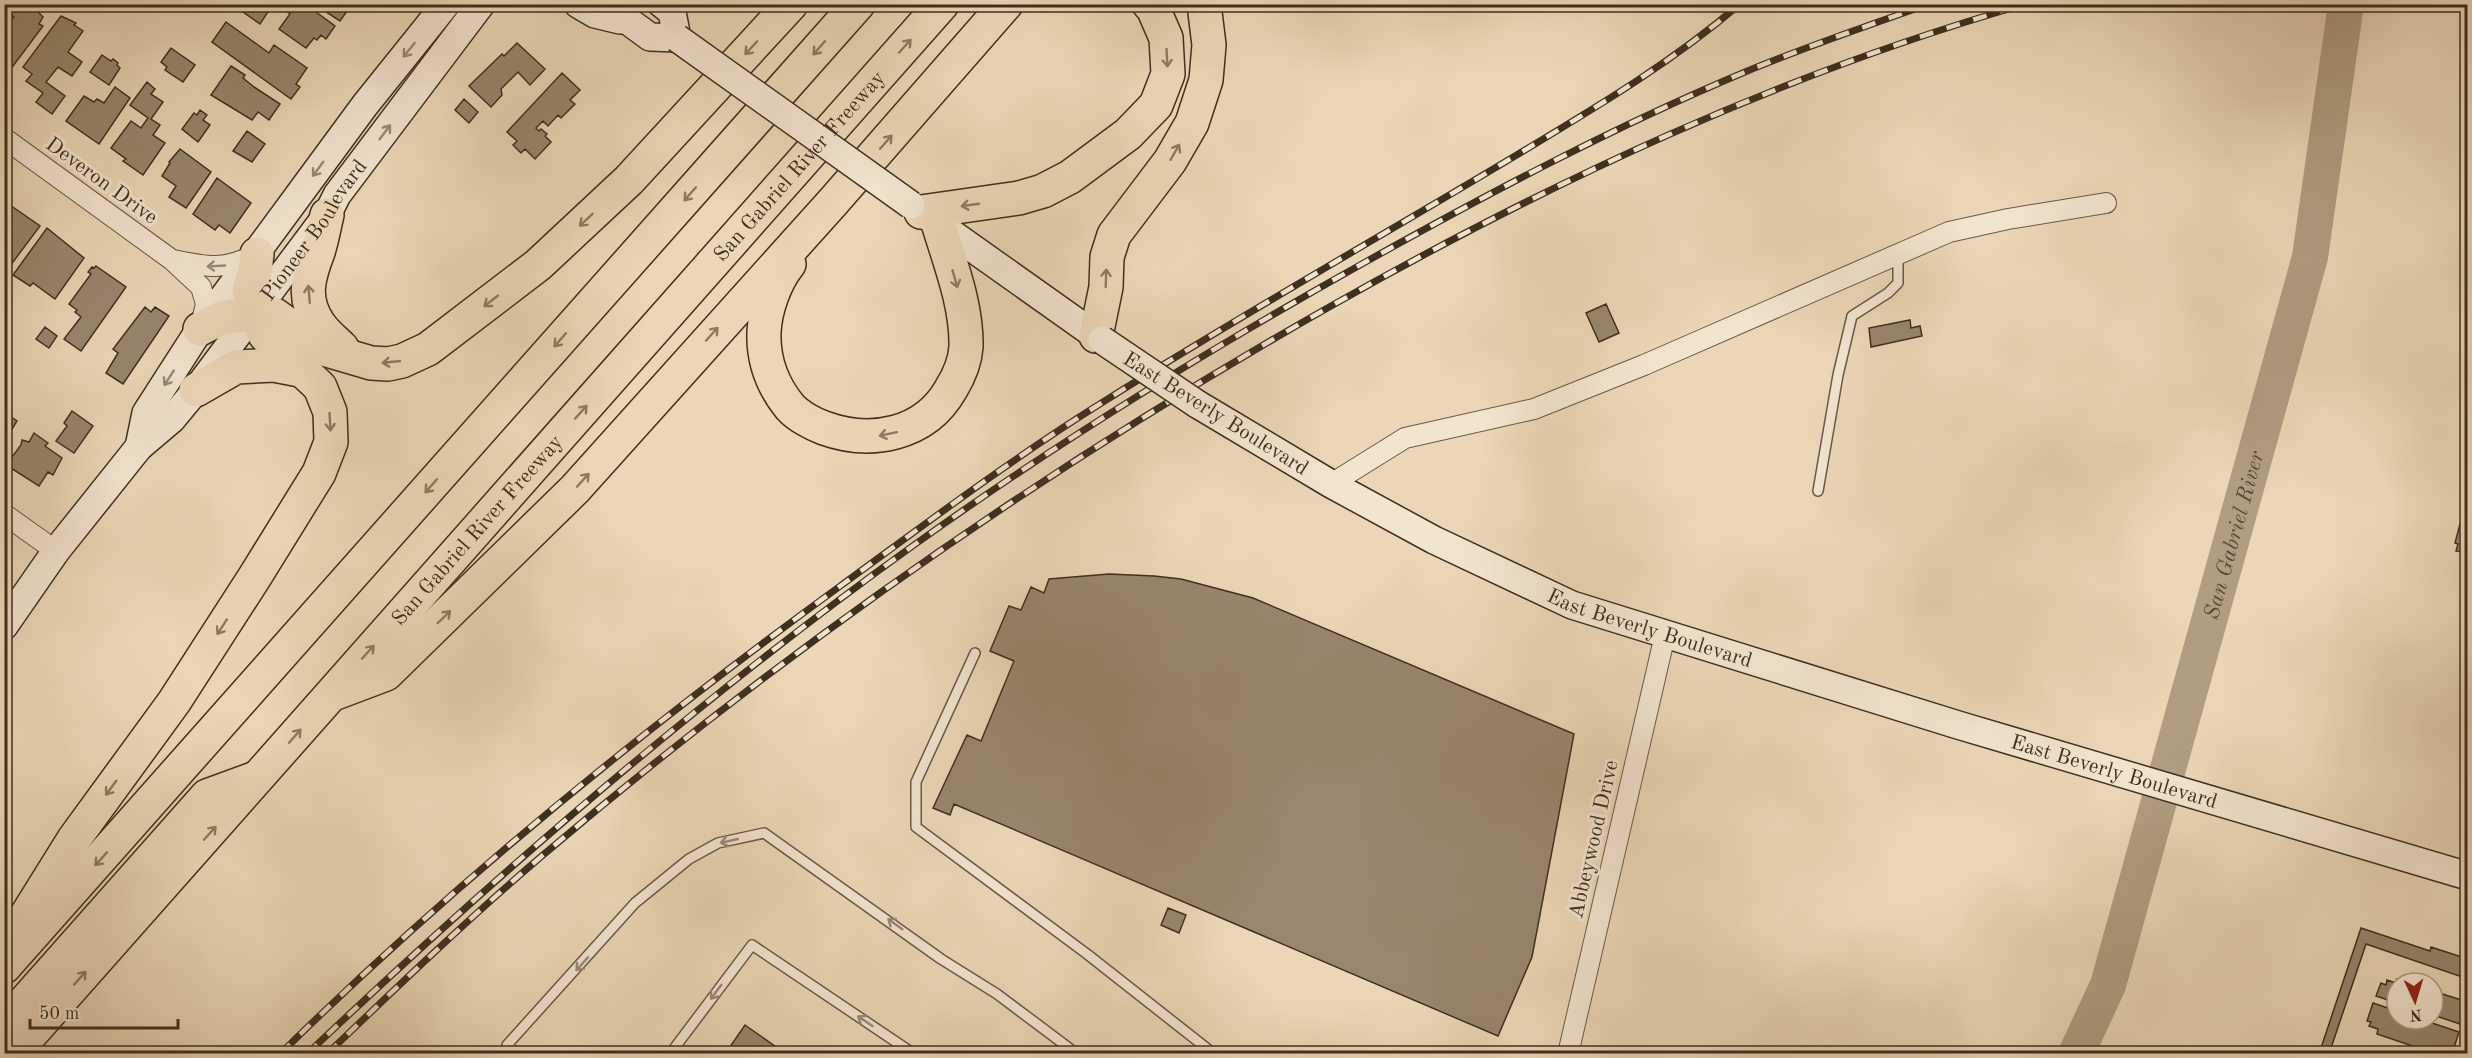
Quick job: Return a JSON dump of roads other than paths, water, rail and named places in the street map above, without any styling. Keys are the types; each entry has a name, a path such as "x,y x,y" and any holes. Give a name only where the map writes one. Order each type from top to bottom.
{"highway":[{"path":"200,328 221,318 256,313 275,315 320,348 371,363 402,361 428,350 538,265 629,180 791,4"},
{"path":"4,967 182,769 858,4"},
{"name":"San Gabriel River Freeway","path":"13,1053 942,4"},
{"path":"329,696 386,674 575,489 807,228 833,202 1006,4"},
{"path":"945,74 1021,4"},
{"path":"833,202 815,234 785,269 774,293 765,320 764,347 771,379 791,408 814,424 838,433 862,438 890,435 920,422 945,401 960,374 966,350 966,324 961,299 924,213 1043,192 1070,177 1128,135 1156,105 1168,74 1166,38 1149,4"},
{"path":"1099,338 1106,287 1107,257 1114,235 1170,161 1191,123 1206,80 1209,45 1204,4"},
{"path":"327,215 318,250 309,272 311,310 320,326 352,358"},
{"path":"4,951 74,839 174,702 319,473 331,442 330,412 320,387 265,335 256,313 249,290 255,272 257,254"},
{"path":"196,390 236,368 274,365 305,371"},
{"path":"4,1004 181,804 182,769"},
{"path":"4,1024 207,796 260,776"}],"main road":[{"name":"Pioneer Boulevard","path":"139,447 146,412 200,328 257,254 365,105 446,4"},
{"path":"578,4 595,14 630,23"},
{"path":"604,4 650,37 677,38 672,12 662,4"},
{"name":"Pioneer Boulevard","path":"4,626 56,551 139,447 172,419 256,313 327,215 337,195 481,5"},
{"name":"East Beverly Boulevard","path":"677,38 1099,338 1197,404 1331,484 1434,540 1572,605 1972,728 2316,830 2348,842 2468,876"}],"street":[{"name":"Deveron Drive","path":"4,138 172,260 201,287 206,304 200,328"},
{"path":"1331,484 1405,438 1534,409 1644,365 1949,232 2008,219 2106,203"},
{"name":"Deveron Drive","path":"172,260 207,267 234,265 257,254"},
{"path":"4,514 56,551"},
{"name":"Abbeywood Drive","path":"1568,1053 1665,635"}],"lane":[{"path":"1818,491 1838,375 1852,316 1888,293 1898,283 1898,255"},
{"path":"975,653 916,783 916,827 1087,954 1214,1053"},
{"path":"2468,694 2468,700"},
{"path":"518,1053 507,1045 635,903 689,859 718,843 764,833 941,959 997,994 1077,1053"},
{"path":"669,1053 752,945 914,1053"}],"waterway":[{"name":"San Gabriel River","path":"2076,1054 2108,985 2310,257 2346,4"}],"railway":[{"path":"280,1054 414,928 553,808 769,638 939,514 1036,445 1154,370 1602,103 1659,66 1740,4"},
{"path":"307,1054 379,986 527,854 602,789 755,664 914,545 1081,432 1137,396 1311,293 1554,161 1745,72 1929,4"},
{"path":"327,1054 515,879 636,778 730,704 924,562 1125,429 1227,366 1331,306 1414,260 1583,174 1757,97 1845,63 2026,4"}]}
